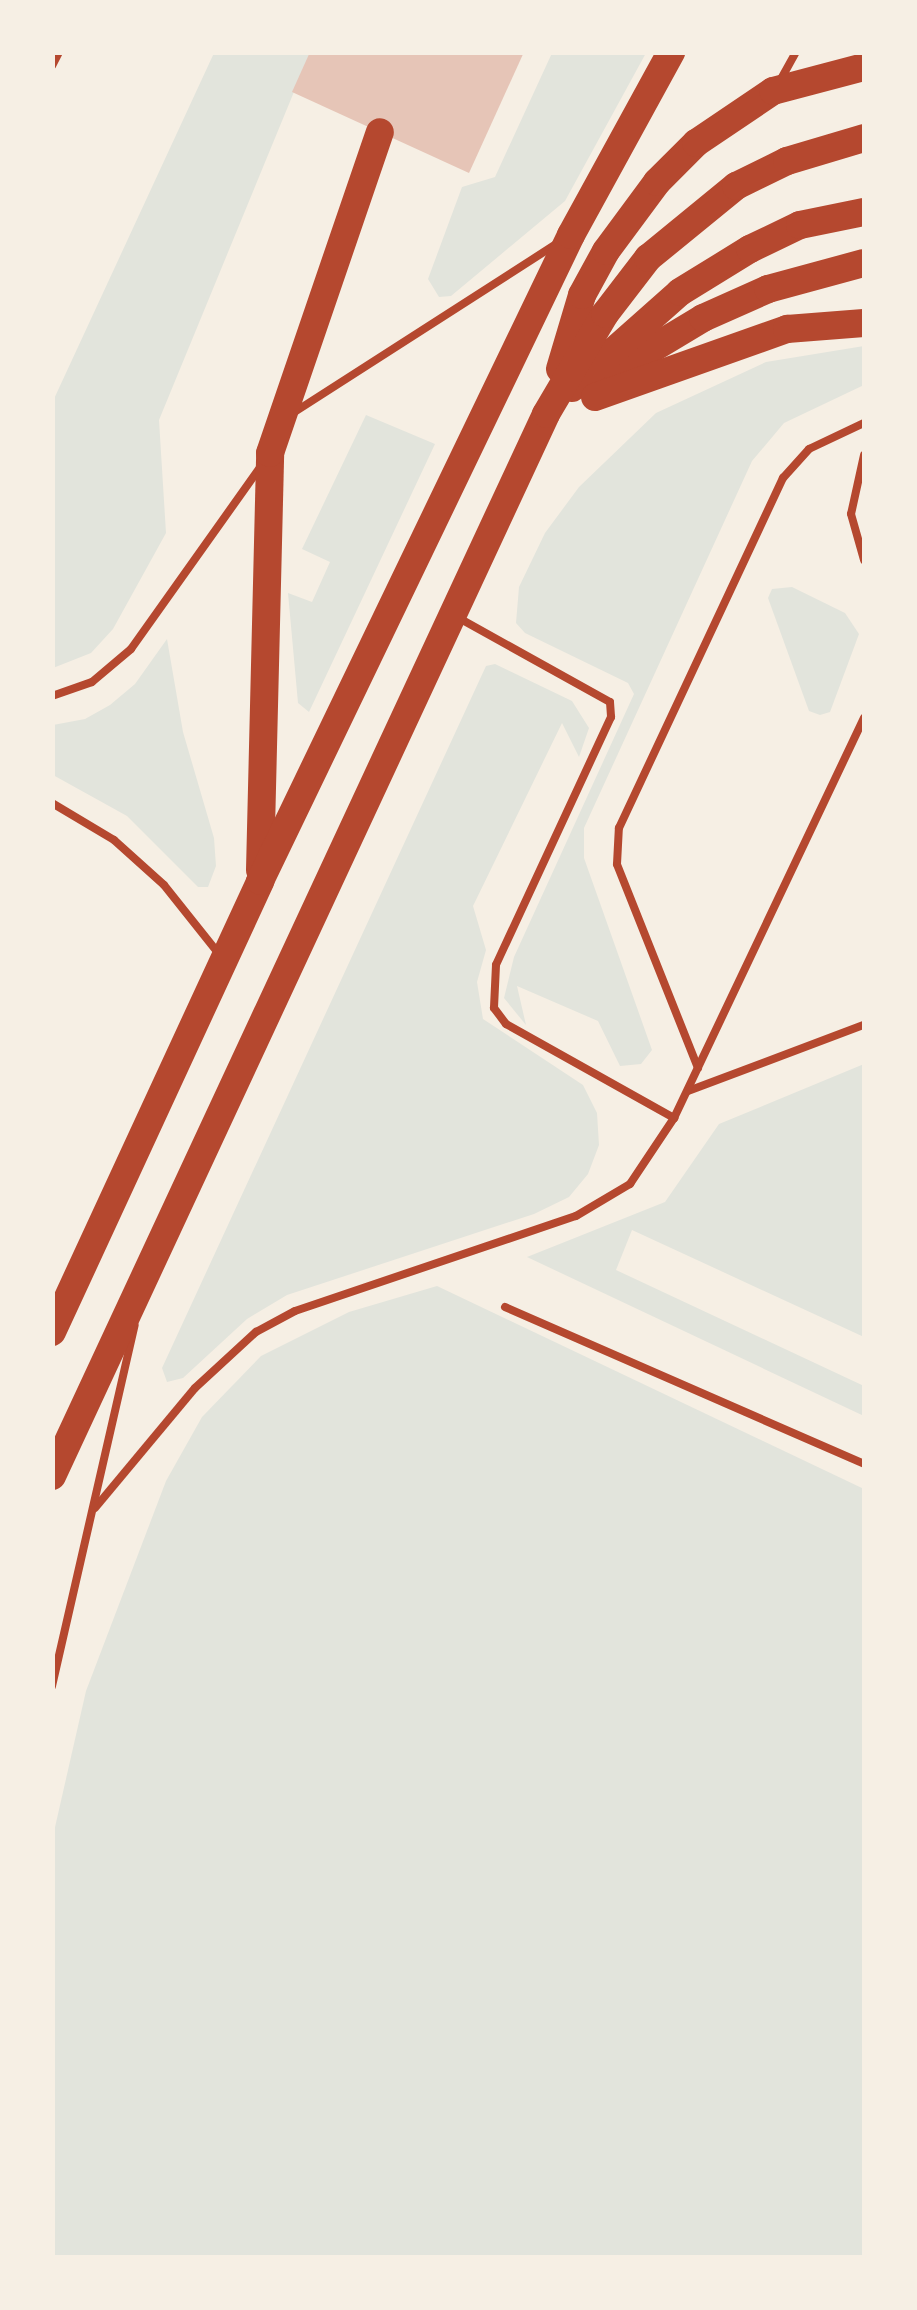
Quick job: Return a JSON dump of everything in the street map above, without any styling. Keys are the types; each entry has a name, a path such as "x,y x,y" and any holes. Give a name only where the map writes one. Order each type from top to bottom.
{"highway":[{"path":"52,1332 260,881 571,235 671,52"},
{"path":"546,414 582,294 634,210 696,142 773,92 864,67"},
{"path":"260,881 270,453 380,132"},
{"path":"52,1476 546,414 604,314 683,224 736,186 787,161 864,138"},
{"path":"546,414 680,292 800,226 864,212"},
{"path":"546,414 703,318 814,272 864,263"},
{"path":"546,414 786,329 864,322"}],"lane":[{"path":"52,66 59,52"},
{"path":"773,92 796,52"},
{"path":"282,420 571,235"},
{"path":"698,1068 617,864 618,828 783,478 810,448 864,423"},
{"path":"52,696 92,682 130,649 270,453"},
{"path":"864,455 851,514 864,560"},
{"path":"452,614 610,702 611,717 496,965 494,1008 506,1024 674,1118"},
{"path":"95,1508 195,1388 256,1332 295,1311 576,1216 630,1184 688,1091 864,718"},
{"path":"52,803 114,840 164,885 224,963"},
{"path":"688,1091 864,1025"},
{"path":"52,1686 147,1272"},
{"path":"504,1308 864,1464"}],"shaded area":[{"path":"214,53 310,53 159,420 166,533 113,629 91,653 53,668 53,401"},
{"path":"552,53 646,53 565,201 451,296 439,297 428,279 462,187 495,177"},
{"path":"864,346 864,385 784,423 752,461 584,828 584,858 652,1050 641,1064 620,1066 598,1021 517,986 526,1025 504,998 514,957 634,694 628,683 525,633 516,623 519,587 545,533 579,487 656,413 766,362"},
{"path":"366,415 435,444 309,712 298,703 288,593 312,602 330,562 302,549"},
{"path":"792,587 845,613 859,634 830,712 820,715 809,711 768,598 772,589"},
{"path":"167,639 183,732 214,838 216,866 208,887 198,887 127,816 53,775 53,725 85,719 110,705 135,684"},
{"path":"495,664 572,701 589,728 579,757 562,723 473,906 486,950 477,982 483,1019 583,1085 597,1113 599,1145 588,1174 569,1197 534,1214 287,1295 247,1319 183,1378 167,1382 162,1368 486,666"},
{"path":"864,1064 864,1337 632,1230 616,1270 864,1386 864,1416 527,1257 665,1202 719,1124"},
{"path":"437,1286 864,1489 864,2257 53,2257 53,1836 86,1691 166,1481 202,1417 261,1356 349,1312"}],"building":[{"path":"310,52 524,52 469,173 292,92"}]}
